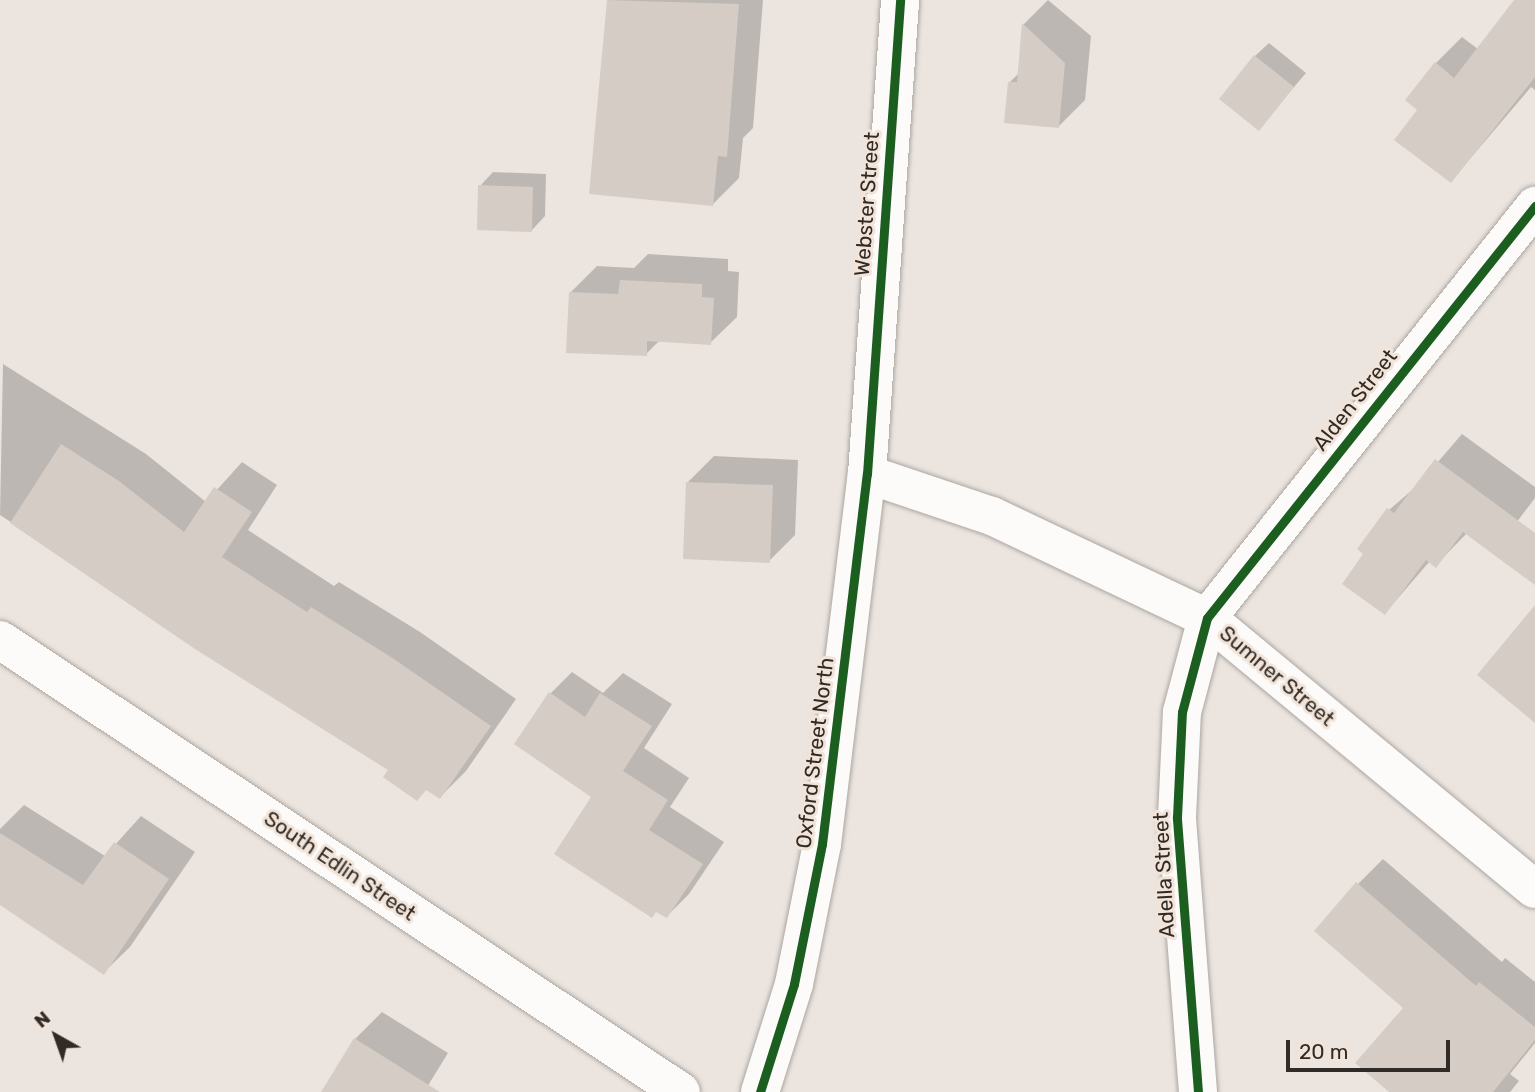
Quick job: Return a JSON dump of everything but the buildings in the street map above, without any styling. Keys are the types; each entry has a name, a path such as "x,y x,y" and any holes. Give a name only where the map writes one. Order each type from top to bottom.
{"street":[{"name":"Webster Street","path":"871,411 900,0"},
{"name":"Alden Street","path":"1207,618 1535,206"},
{"name":"Oxford Street North","path":"760,1092 794,984 822,844 867,474 871,411"},
{"name":"Sumner Street","path":"867,474 992,516 1207,618 1535,889"},
{"name":"Adella Street","path":"1198,1092 1177,817 1182,712 1207,618"},
{"name":"South Edlin Street","path":"0,640 681,1092"}],"cycle path":[{"path":"760,1092 794,984 822,844 867,474 900,0"},
{"path":"1198,1092 1177,817 1182,712 1207,618 1535,206"}]}
